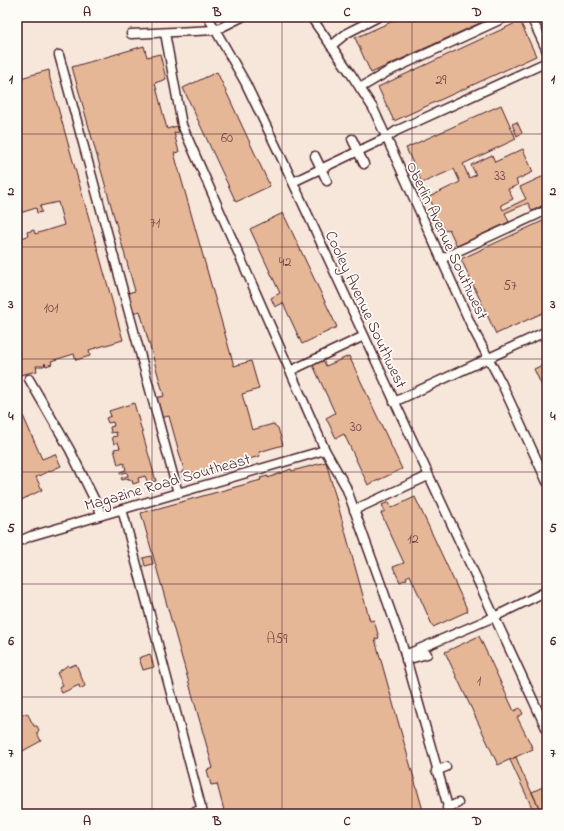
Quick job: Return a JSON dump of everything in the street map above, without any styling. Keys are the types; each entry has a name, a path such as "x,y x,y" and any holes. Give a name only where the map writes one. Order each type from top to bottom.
{"lane":[{"name":"Cooley Avenue Southwest","path":"208,17 245,82 293,182 547,730"},
{"path":"131,34 216,30 242,17"},
{"name":"Oberlin Avenue Southwest","path":"311,17 373,108 441,259 547,482"},
{"path":"331,46 347,33 378,17"},
{"path":"360,88 387,72 506,17"},
{"path":"531,17 547,51"},
{"path":"165,33 182,125 325,450 346,487 405,657 448,811 458,803"},
{"path":"59,55 178,493"},
{"path":"293,182 358,152 386,138 396,131 547,62"},
{"path":"352,139 364,164"},
{"path":"315,156 327,181"},
{"path":"441,259 547,210"},
{"path":"394,402 547,331"},
{"path":"290,371 364,336"},
{"path":"29,379 70,450 102,515"},
{"name":"Magazine Road Southeast","path":"17,542 31,536 325,450"},
{"path":"354,510 428,476"},
{"path":"122,509 203,811 190,814"},
{"path":"405,657 494,617 547,591"},
{"path":"405,657 427,654"},
{"path":"436,771 446,768"}],"building":[{"path":"402,17 493,17 371,73 355,38"},
{"path":"520,21 536,56 394,121 378,87"},
{"path":"144,46 147,57 160,54 166,79 155,83 167,129 177,126 179,132 174,133 179,152 174,153 234,366 251,361 259,389 242,394 252,430 273,424 278,428 283,445 259,452 260,456 183,477 182,471 184,470 169,416 160,418 155,398 164,396 140,311 130,314 124,294 135,291 72,67"},
{"path":"49,70 50,79 123,340 89,350 90,356 76,360 74,354 51,361 52,364 46,366 45,363 44,366 36,366 37,371 17,375 17,239 28,236 27,232 34,230 35,234 64,225 58,202 40,206 42,212 37,213 36,208 17,214 17,79"},
{"path":"217,72 270,186 236,202 183,88"},
{"path":"501,105 516,139 463,164 469,178 476,175 471,165 492,155 495,162 523,149 533,172 516,180 518,185 508,189 513,199 501,205 503,210 526,199 520,187 546,175 547,203 532,211 528,203 505,213 509,222 457,246 449,229 445,231 438,218 436,219 434,214 436,213 429,197 460,182 454,169 422,183 406,148"},
{"path":"517,122 522,133 517,136 512,124"},
{"path":"283,213 337,327 302,344 283,303 275,307 271,298 280,293 250,229"},
{"path":"547,219 547,311 496,334 461,259"},
{"path":"349,356 402,469 368,485 344,434 336,438 326,418 335,413 312,363 322,358 326,366"},
{"path":"547,363 547,397 534,369"},
{"path":"134,403 156,481 148,483 145,476 138,478 139,482 133,484 132,480 129,480 129,478 122,480 121,478 128,476 127,472 120,474 120,472 126,470 124,463 118,465 114,449 120,448 118,442 114,444 112,437 117,436 116,432 111,433 110,427 114,426 113,422 108,423 106,418 111,416 109,411"},
{"path":"20,409 42,459 55,454 61,466 36,477 42,490 17,502 17,410"},
{"path":"326,462 370,621 374,620 379,638 375,639 424,814 225,814 217,784 211,785 207,770 213,768 141,513 261,480 260,478 268,476 268,478 291,469 292,471"},
{"path":"415,497 468,611 433,627 410,575 406,577 407,579 400,582 393,567 404,563 381,513 385,511 382,505 389,502 391,508"},
{"path":"151,556 153,564 145,566 143,558"},
{"path":"479,636 514,711 520,708 523,714 517,717 533,749 498,765 445,652"},
{"path":"150,654 154,667 143,670 139,658"},
{"path":"76,664 85,686 80,689 79,685 62,693 59,687 63,685 57,673 68,665 69,667"},
{"path":"23,713 23,715 27,713 34,726 37,726 39,730 37,733 41,741 19,753 17,749 17,719"},
{"path":"516,757 542,814 535,814 510,760"},
{"path":"547,785 547,813 542,814 532,792"}]}
